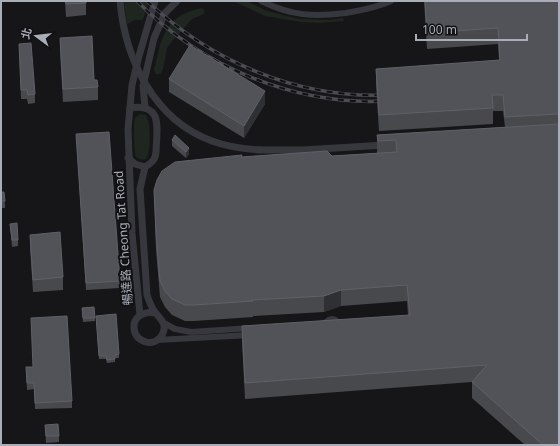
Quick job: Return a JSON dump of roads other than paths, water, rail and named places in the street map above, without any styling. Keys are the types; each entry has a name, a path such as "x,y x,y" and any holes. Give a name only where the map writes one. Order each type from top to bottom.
{"street":[{"path":"120,1 123,23 130,52 147,87 163,109 200,136 228,145 260,150 303,150 395,144"},
{"name":"暢達路 Cheong Tat Road","path":"140,315 132,233 128,129 132,86 155,1"},
{"name":"暢達路 Cheong Tat Road","path":"128,158 135,164 145,166 152,163 156,155 155,116 145,107 143,86 154,38 165,13 177,1"},
{"path":"261,1 289,12 309,16 366,10 391,1"},
{"path":"130,108 145,107"},
{"name":"暢達路 Cheong Tat Road","path":"145,166 140,189 147,295 150,305 155,313 164,323 175,329 191,332 259,331 157,340 149,343 138,337 134,326 140,315 150,312 155,313"},
{"path":"157,340 163,335 164,323"}],"railway":[{"path":"137,1 163,24 191,45 220,63 252,78 285,89 318,97 353,101 387,101"},
{"path":"147,1 172,23 199,42 228,59 258,72 289,83 322,91 354,95 388,95"}]}
